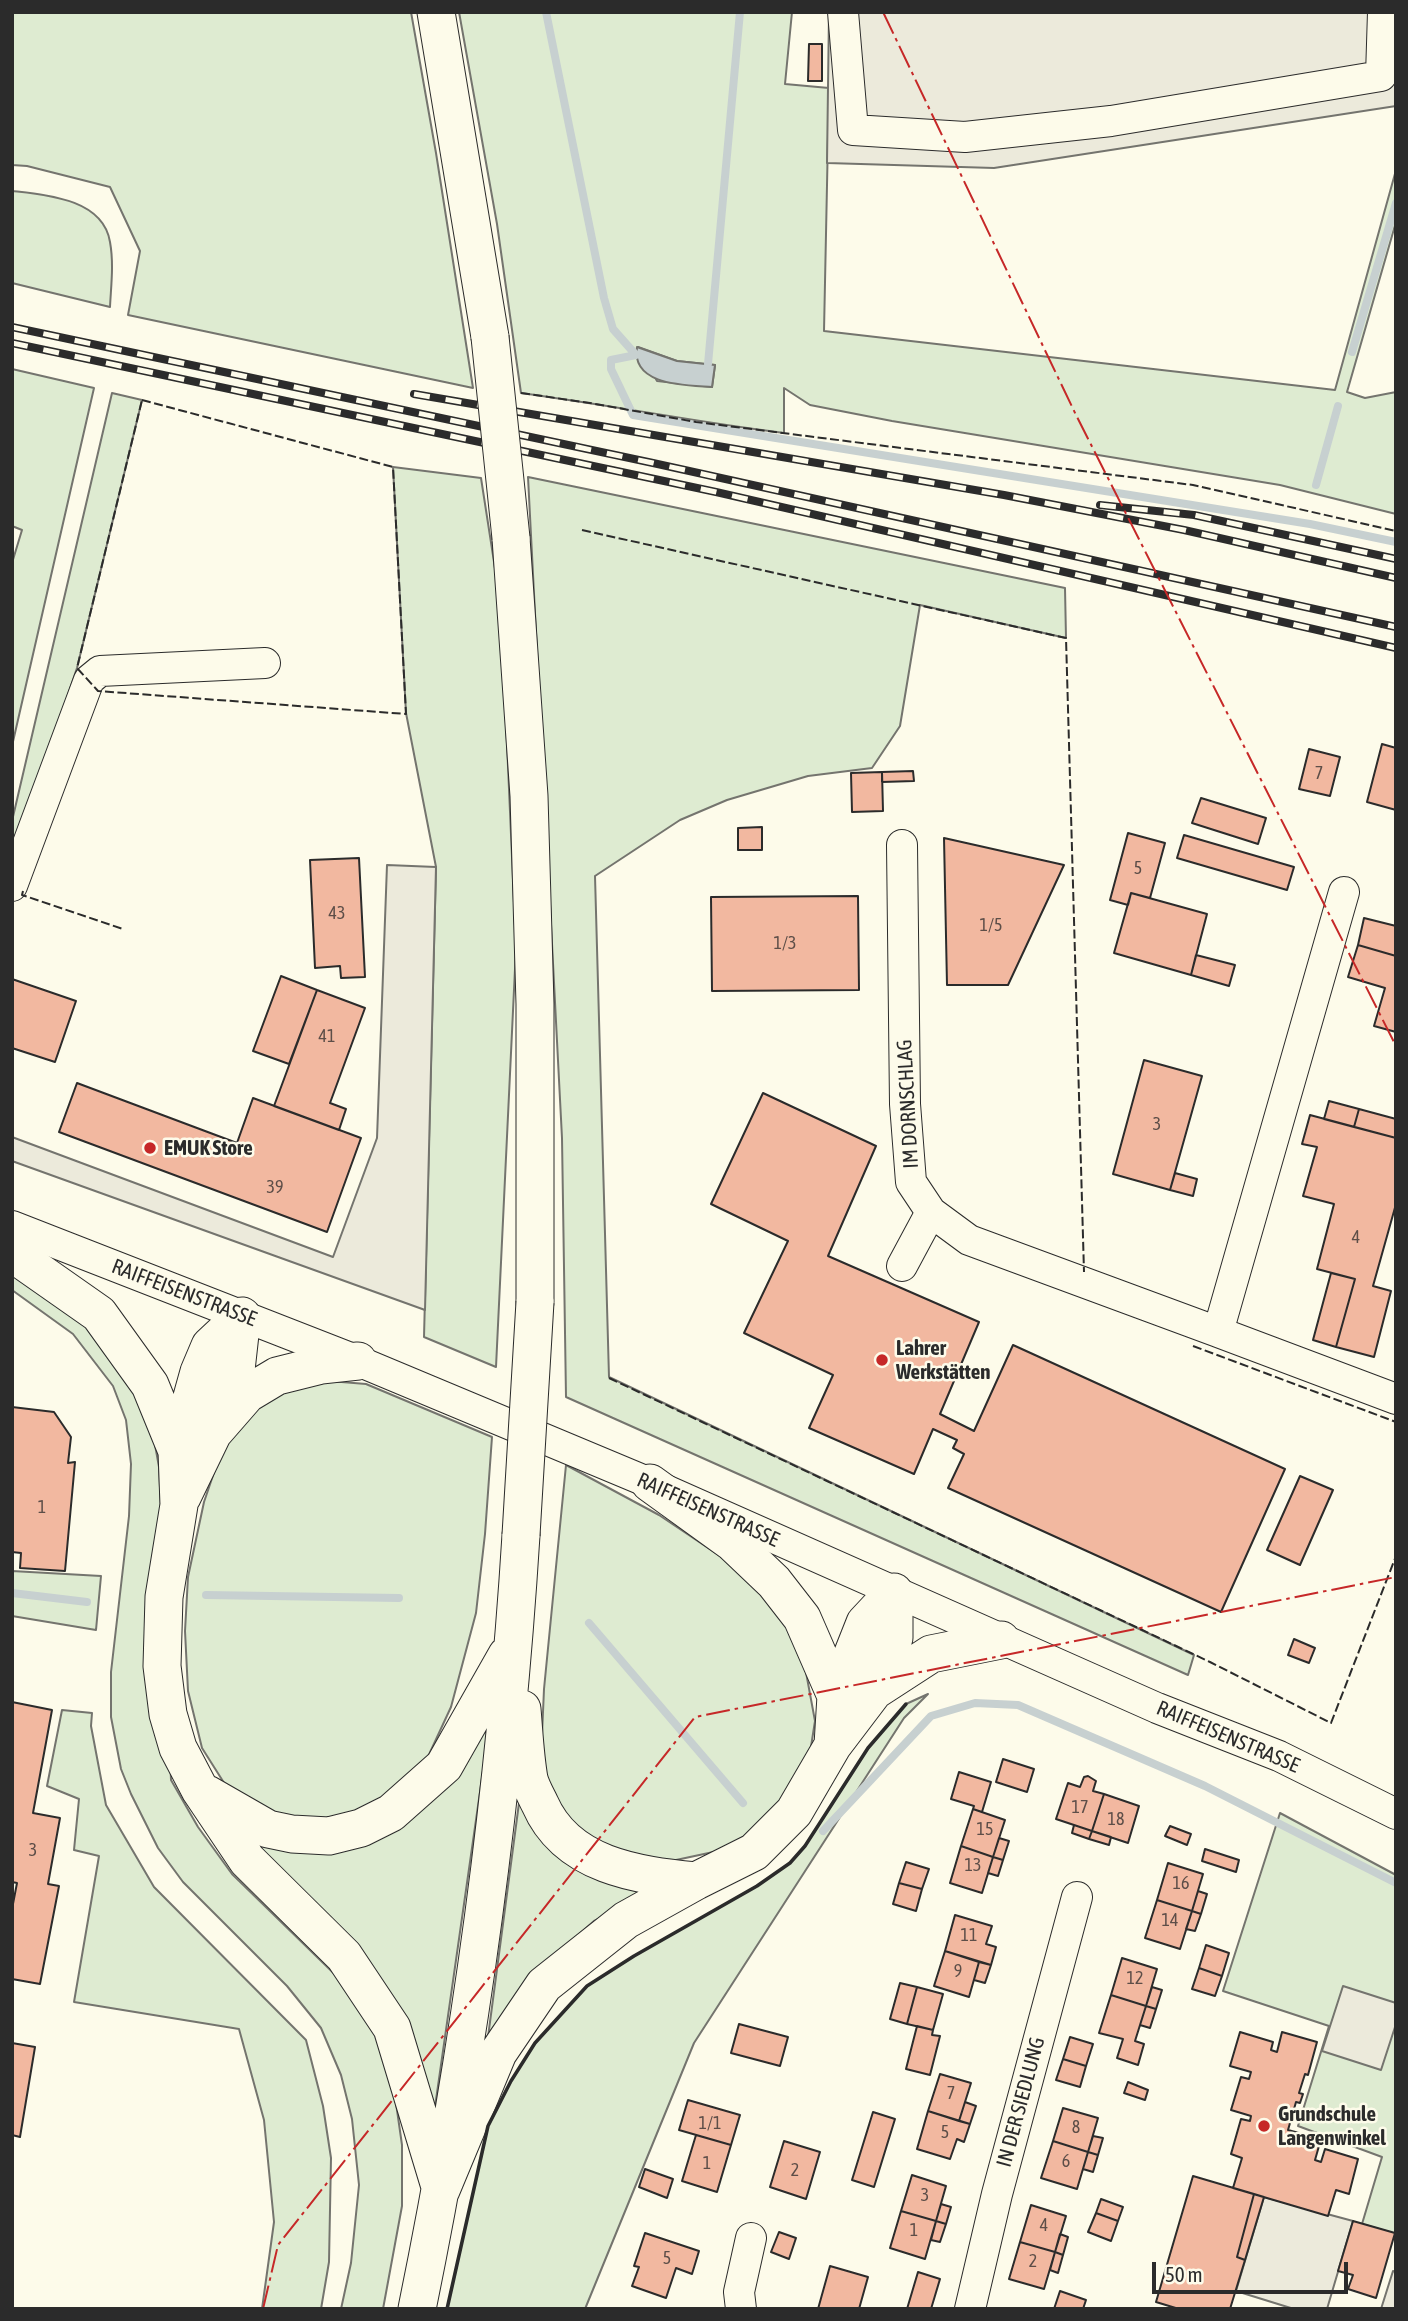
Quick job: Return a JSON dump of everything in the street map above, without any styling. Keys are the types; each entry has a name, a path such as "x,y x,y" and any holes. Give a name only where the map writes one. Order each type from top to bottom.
{"main road":[{"path":"416,2309 441,2190 487,1884 515,1642 534,1302 534,949 529,796 511,538 490,337 436,12"},
{"path":"12,1253 99,1314 150,1385 177,1451"},
{"path":"179,1505 214,1433 236,1370 242,1316"},
{"path":"242,1316 210,1346 199,1372 177,1451 179,1505 164,1597 162,1666 168,1713 178,1748 200,1790 247,1860 344,1956 392,2028 441,2190"},
{"path":"214,1433 247,1394 277,1376 321,1365 358,1361"},
{"path":"650,1483 733,1543 774,1582 802,1618 836,1696"},
{"path":"441,2190 498,2053 544,1985 626,1920 754,1853 794,1812 834,1745 874,1691 894,1638 894,1592"},
{"path":"834,1745 836,1696 865,1623 894,1592"},
{"path":"874,1691 931,1654 1001,1640"},
{"path":"200,1790 268,1829 292,1834 329,1836 361,1828 391,1813 444,1766 515,1642"},
{"path":"515,1642 530,1782 544,1815 561,1837 585,1854 614,1867 646,1876 696,1881"}],"street":[{"path":"843,12 853,131 965,137 1111,121 1381,76 1383,12"},
{"path":"12,886 89,680 100,671 265,663"},
{"name":"IM DORNSCHLAG","path":"902,845 905,1104 911,1182 931,1212 969,1240 1396,1399"},
{"path":"1218,1332 1344,892"},
{"path":"902,1266 931,1212"},
{"name":"RAIFFEISENSTRASSE","path":"12,1226 358,1361 650,1483 1157,1708 1279,1756 1396,1814"},
{"name":"IN DER SIEDLUNG","path":"970,2309 997,2194 1077,1897"},
{"path":"741,2309 739,2292 751,2238"}],"green space":[{"path":"12,12 411,12 473,388 128,315 140,251 110,187 27,166 12,165"},
{"path":"459,12 792,12 785,84 829,88 824,331 1335,390 1396,170 1396,222 1347,392 1365,398 1396,392 1396,514 1280,485 810,405 784,388 784,433 521,393 497,224","holes":["638,347 677,361 715,365 712,387 657,381"]},
{"path":"12,191 72,202 97,216 110,242 110,307 12,283"},
{"path":"12,369 94,388 12,746 12,563 22,530 12,526"},
{"path":"112,393 142,400 77,668 12,861 12,821"},
{"path":"393,467 481,478 501,607 516,948 496,1367 424,1337 436,867 406,713"},
{"path":"528,477 1065,588 1066,638 920,605 900,726 872,768 808,776 727,800 680,820 595,876 609,1377 1194,1655 1188,1675 566,1397 562,1138"},
{"path":"12,1261 87,1322 150,1417 159,1467 171,1780 198,1827 232,1874 354,1993 379,2036 394,2089 402,2145 402,2206 383,2309 341,2309 351,2263 359,2185 352,2119 341,2075 321,2028 287,1986 183,1882 158,1848 121,1769 111,1717 111,1672 129,1516 131,1464 126,1420 113,1386 73,1334 12,1290"},
{"path":"317,1380 366,1384 492,1437 476,1613 451,1707 426,1761 375,1805 338,1824 302,1824 251,1806 226,1786 202,1748 188,1691 185,1631 188,1577 204,1502 224,1443 248,1411 286,1386"},
{"path":"566,1465 659,1515 726,1560 769,1594 803,1656 815,1721 808,1766 757,1829 718,1851 662,1863 582,1840 548,1792 541,1758 544,1689"},
{"path":"12,1571 101,1576 96,1630 12,1616"},
{"path":"928,1694 904,1718 694,2043 585,2309 447,2309 488,2126 511,2081 535,2043 587,1986 757,1886 790,1863 805,1846 868,1748 906,1704"},
{"path":"62,1710 92,1713 91,1726 106,1805 154,1887 306,2040 323,2106 331,2158 329,2262 321,2309 262,2309 274,2222 264,2120 239,2029 74,2002 99,1856 74,1850 79,1799 47,1786"},
{"path":"490,1722 434,2114 244,1841 351,1842"},
{"path":"526,1800 658,1891 594,1921 533,1975 488,2037 519,1803"},
{"path":"1280,1813 1396,1875 1396,2234 1362,2224 1382,2157 1298,2126 1329,2026 1223,1991"}],"shaded area":[{"path":"829,12 1396,12 1396,106 994,168 827,163"},
{"path":"637,347 677,361 715,365 712,387 675,384 651,376 637,360"},
{"path":"387,865 436,867 425,1310 12,1161 12,1137 333,1257 377,1138"},
{"path":"1343,1986 1396,2003 1396,2024 1381,2070 1322,2051"},
{"path":"1264,2197 1353,2221 1327,2309 1294,2309 1236,2291"},
{"path":"1393,2271 1396,2272 1396,2309 1381,2309"}],"building":[{"path":"809,44 822,44 822,81 808,81"},
{"path":"1382,744 1396,748 1396,810 1367,802"},
{"path":"1309,749 1340,757 1330,796 1299,789"},
{"path":"913,771 914,781 882,782 882,772"},
{"path":"882,772 883,811 852,812 851,773"},
{"path":"1201,798 1266,818 1258,844 1192,823"},
{"path":"762,827 762,850 738,850 738,828"},
{"path":"1128,833 1165,843 1150,898 1131,893 1128,905 1110,900"},
{"path":"1184,835 1294,867 1287,890 1177,858"},
{"path":"944,838 1064,865 1008,985 947,985"},
{"path":"359,858 365,977 341,978 340,966 315,968 310,860"},
{"path":"1131,893 1207,914 1191,975 1114,953"},
{"path":"858,896 859,990 712,991 711,897"},
{"path":"1364,918 1396,926 1396,956 1358,945"},
{"path":"1358,945 1396,956 1396,1032 1374,1026 1385,988 1348,977"},
{"path":"1196,955 1235,965 1229,986 1191,975"},
{"path":"281,976 317,990 289,1064 253,1051"},
{"path":"12,979 76,1001 55,1062 12,1048"},
{"path":"317,990 365,1008 330,1103 346,1109 339,1130 274,1106"},
{"path":"1144,1060 1202,1076 1170,1190 1113,1174"},
{"path":"77,1083 237,1143 253,1098 361,1138 327,1232 59,1132"},
{"name":"Lahrer Werkstätten","path":"763,1093 876,1146 828,1256 979,1322 940,1414 974,1431 1013,1345 1285,1469 1221,1612 948,1488 964,1454 953,1448 957,1440 933,1429 914,1474 809,1428 833,1375 744,1333 788,1241 711,1204"},
{"path":"1329,1101 1359,1109 1354,1127 1324,1119"},
{"path":"1359,1109 1396,1119 1396,1138 1354,1127"},
{"path":"1310,1115 1396,1138 1396,1204 1373,1286 1391,1291 1374,1357 1336,1347 1355,1279 1317,1269 1334,1204 1303,1196 1317,1147 1302,1144"},
{"path":"1175,1173 1197,1179 1193,1196 1170,1190"},
{"path":"1331,1273 1355,1279 1336,1347 1313,1340"},
{"path":"12,1407 54,1412 71,1437 68,1463 75,1462 65,1571 20,1568 21,1553 12,1552"},
{"path":"1300,1476 1333,1490 1300,1565 1267,1550"},
{"path":"1294,1639 1315,1648 1309,1663 1288,1655"},
{"path":"12,1702 52,1710 33,1813 60,1818 48,1884 59,1886 40,1984 12,1979 12,1909 17,1883 12,1882"},
{"path":"1003,1759 1034,1769 1027,1792 996,1782"},
{"path":"959,1772 991,1782 982,1812 973,1809 974,1806 951,1799"},
{"path":"1088,1776 1096,1781 1093,1791 1104,1794 1092,1831 1056,1819 1068,1783 1080,1787 1084,1777"},
{"path":"1104,1794 1139,1806 1128,1843 1092,1831"},
{"path":"973,1809 1005,1820 993,1857 961,1846"},
{"path":"1074,1825 1092,1831 1089,1839 1072,1833"},
{"path":"1170,1826 1191,1834 1187,1845 1165,1836"},
{"path":"1092,1831 1111,1837 1109,1845 1089,1839"},
{"path":"999,1838 1009,1841 1003,1860 993,1857"},
{"path":"961,1846 993,1857 982,1893 950,1883"},
{"path":"1205,1849 1239,1860 1236,1872 1202,1861"},
{"path":"993,1857 1003,1860 998,1876 988,1873"},
{"path":"906,1862 929,1869 922,1889 899,1883"},
{"path":"1168,1863 1203,1874 1192,1911 1157,1900"},
{"path":"899,1883 922,1889 916,1911 893,1904"},
{"path":"1198,1891 1207,1894 1201,1914 1192,1911"},
{"path":"1157,1900 1192,1911 1180,1949 1145,1938"},
{"path":"1192,1911 1201,1914 1195,1931 1186,1929"},
{"path":"955,1915 992,1926 986,1944 996,1947 991,1965 945,1951"},
{"path":"1206,1945 1229,1953 1222,1976 1199,1968"},
{"path":"945,1951 979,1962 969,1997 934,1986"},
{"path":"1122,1958 1157,1969 1146,2006 1111,1995"},
{"path":"979,1962 991,1965 985,1983 974,1980"},
{"path":"1199,1968 1222,1976 1215,1996 1192,1989"},
{"path":"900,1983 917,1987 907,2024 890,2019"},
{"path":"917,1987 943,1994 933,2030 907,2024"},
{"path":"1152,1987 1162,1990 1156,2009 1146,2006"},
{"path":"1111,1995 1146,2006 1135,2041 1144,2044 1138,2065 1117,2058 1123,2039 1099,2033"},
{"path":"1146,2006 1156,2009 1150,2028 1140,2025"},
{"path":"739,2024 788,2037 780,2066 731,2053"},
{"path":"917,2026 933,2030 932,2035 940,2036 930,2075 906,2069"},
{"name":"Grundschule Langenwinkel","path":"1240,2032 1273,2042 1271,2050 1277,2052 1282,2032 1317,2042 1308,2075 1305,2074 1299,2093 1303,2094 1300,2103 1296,2102 1288,2130 1321,2139 1315,2160 1321,2162 1325,2149 1358,2159 1349,2194 1336,2190 1328,2216 1233,2188 1242,2158 1231,2154 1241,2119 1250,2121 1251,2116 1231,2110 1241,2077 1249,2079 1251,2072 1230,2066"},
{"path":"1070,2037 1093,2044 1086,2066 1063,2059"},
{"path":"12,2043 35,2047 20,2137 12,2135"},
{"path":"1063,2059 1086,2066 1080,2087 1056,2080"},
{"path":"940,2074 971,2083 959,2121 928,2111"},
{"path":"1128,2082 1148,2090 1145,2100 1124,2093"},
{"path":"688,2100 740,2115 731,2145 679,2130"},
{"path":"965,2102 976,2106 970,2124 959,2121"},
{"path":"1063,2108 1098,2118 1088,2152 1053,2141"},
{"path":"928,2111 970,2124 964,2142 957,2139 950,2159 917,2149"},
{"path":"873,2112 895,2119 874,2187 852,2180"},
{"path":"696,2135 731,2145 717,2192 682,2181"},
{"path":"1093,2136 1103,2138 1098,2155 1088,2152"},
{"path":"784,2141 820,2152 806,2199 770,2187"},
{"path":"1053,2141 1088,2152 1077,2189 1041,2178"},
{"path":"1088,2152 1098,2155 1093,2172 1083,2169"},
{"path":"645,2169 673,2179 667,2198 639,2187"},
{"path":"912,2175 946,2186 936,2221 901,2211"},
{"path":"1193,2176 1254,2194 1237,2257 1245,2260 1230,2309 1179,2309 1156,2302"},
{"path":"1254,2194 1264,2197 1245,2260 1237,2257"},
{"path":"1101,2199 1123,2207 1118,2221 1096,2213"},
{"path":"941,2204 951,2207 946,2224 936,2221"},
{"path":"1031,2205 1066,2216 1055,2252 1020,2242"},
{"path":"901,2211 936,2221 925,2259 890,2248"},
{"path":"1096,2213 1118,2221 1111,2241 1088,2232"},
{"path":"936,2221 946,2224 940,2242 931,2240"},
{"path":"1353,2221 1395,2233 1376,2298 1348,2289 1353,2275 1338,2271"},
{"path":"779,2232 796,2238 789,2259 771,2252"},
{"path":"645,2233 699,2251 692,2274 676,2268 666,2298 632,2286 639,2267 634,2266"},
{"path":"1060,2234 1068,2237 1063,2255 1055,2252"},
{"path":"1020,2242 1055,2252 1044,2289 1009,2279"},
{"path":"1055,2252 1063,2255 1058,2273 1050,2270"},
{"path":"830,2266 868,2277 859,2309 818,2309"},
{"path":"918,2272 940,2279 931,2309 907,2309"},
{"path":"1060,2291 1086,2300 1083,2309 1054,2309"}],"waterway":[{"path":"546,12 604,298 613,329 636,355 611,360 611,369 633,415 1310,524 1396,542"},
{"path":"708,364 740,12"},
{"path":"1352,352 1396,203"},
{"path":"1316,485 1338,406"},
{"path":"12,1593 87,1602"},
{"path":"206,1595 399,1598"},
{"path":"589,1623 743,1803"},
{"path":"823,1831 931,1716 975,1703 1018,1705 1205,1786 1396,1883"}],"railway":[{"path":"12,327 653,463 1396,627"},
{"path":"12,343 716,492 1396,648"},
{"path":"414,394 1004,495 1184,530 1396,578"},
{"path":"1100,505 1194,515 1396,559"}],"fence":[{"path":"521,393 696,422 1193,485 1396,531"},
{"path":"142,400 393,467 406,714 98,691 77,668 142,400"},
{"path":"582,530 1066,638 1084,1272"},
{"path":"23,891 22,895 123,929"},
{"path":"1193,1346 1396,1422"},
{"path":"609,1378 1210,1662 1331,1723 1396,1556"}],"wall":[{"path":"447,2309 488,2126 511,2081 535,2043 587,1986 757,1886 790,1863 805,1846 868,1748 906,1704"}],"power":[{"path":"883,12 1076,415 1396,1046"},
{"path":"263,2309 278,2245 695,1717 1396,1577"}],"place":[{"name":"EMUK Store","path":"150,1148"},
{"name":"Lahrer Werkstätten","path":"882,1360"},
{"name":"Grundschule Langenwinkel","path":"1264,2126"}]}
